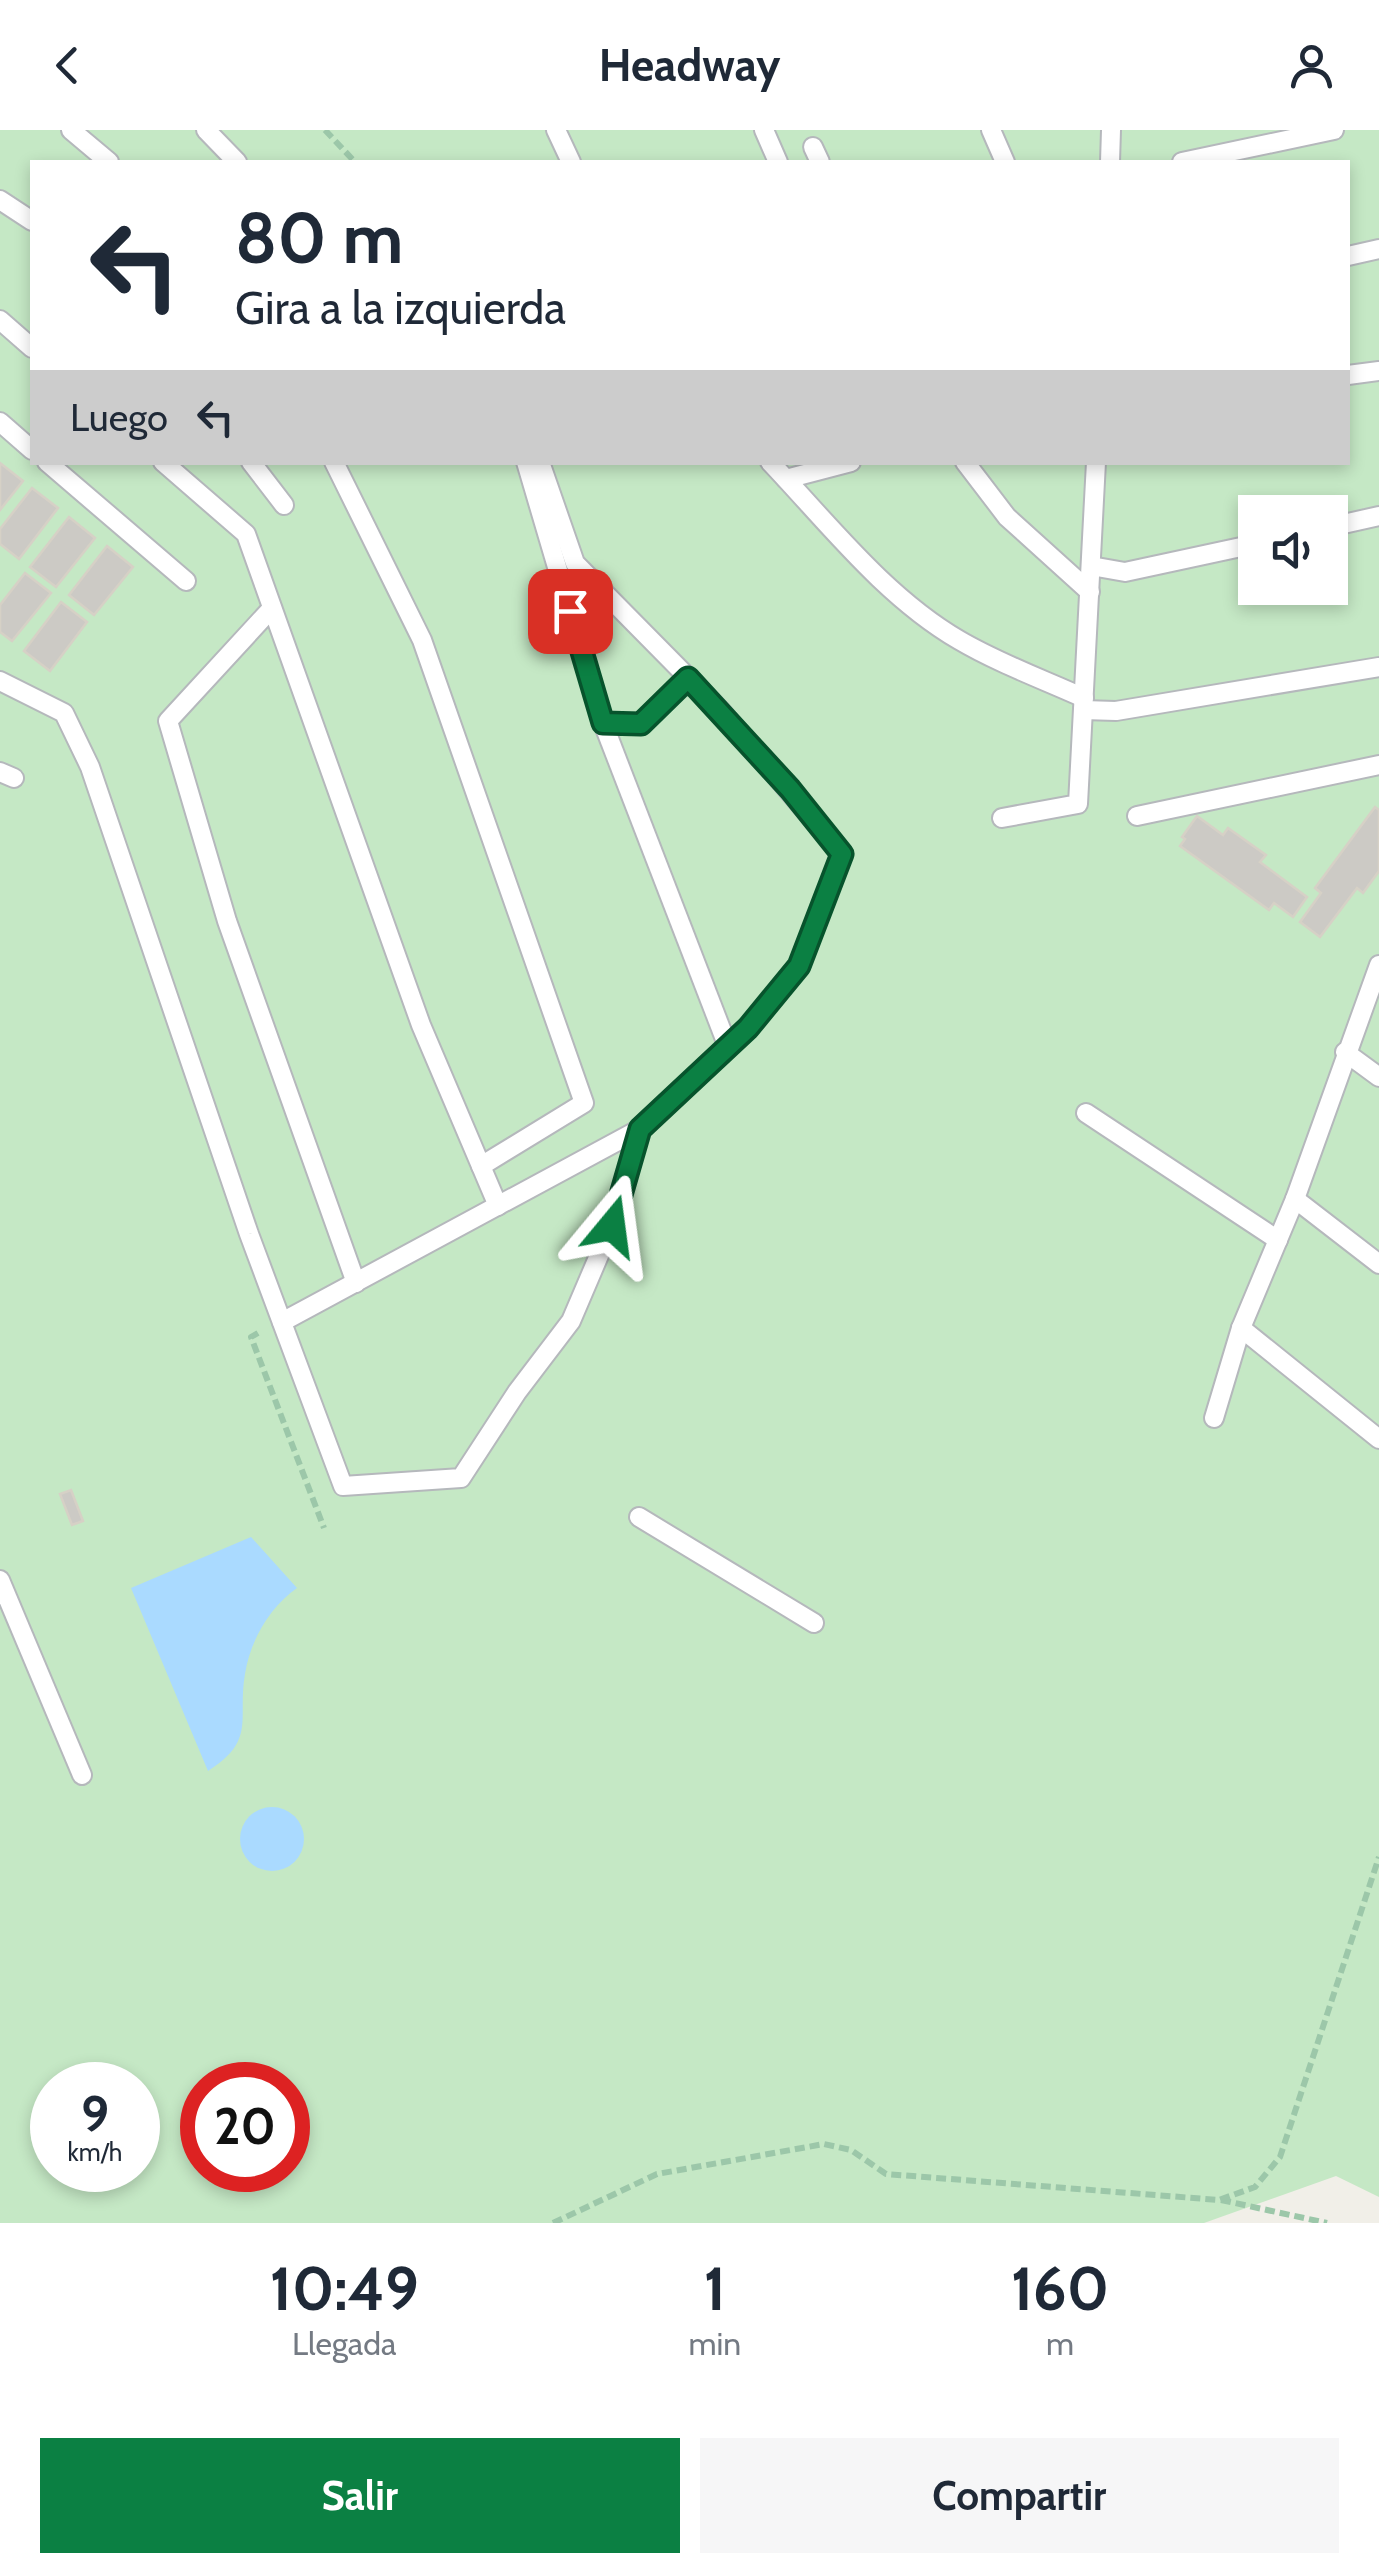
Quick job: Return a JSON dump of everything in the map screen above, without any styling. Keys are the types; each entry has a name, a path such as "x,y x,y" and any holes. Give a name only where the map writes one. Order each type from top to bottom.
{"lane":[{"path":"71,130 107,160"},
{"path":"206,130 234,160"},
{"path":"556,130 570,160"},
{"path":"764,130 777,160"},
{"path":"991,130 1004,160"},
{"path":"1110,160 1111,130"},
{"path":"1192,160 1334,130"},
{"path":"0,200 30,220"},
{"path":"1350,256 1379,249"},
{"path":"0,320 30,346"},
{"path":"1350,375 1379,371"},
{"path":"0,422 30,448"},
{"path":"51,465 186,580"},
{"path":"167,465 246,534 420,1025 498,1206"},
{"path":"252,465 284,505"},
{"path":"334,465 422,640 584,1103 481,1166"},
{"path":"527,465 603,723 728,1047"},
{"path":"282,1322 640,1129 748,1028 799,966 842,854 790,789 575,562 541,465"},
{"path":"773,465 861,558 920,613 957,639 1083,704 1116,711 1379,667"},
{"path":"786,480 840,465"},
{"path":"967,465 1008,517 1090,592"},
{"path":"1002,818 1078,804 1096,465"},
{"path":"1348,523 1379,516"},
{"path":"1091,566 1125,572 1238,548"},
{"path":"272,608 168,722 227,922 356,1283"},
{"path":"603,723 641,724 688,678"},
{"path":"0,681 64,714 90,767 249,1234 343,1486 461,1478 517,1392 571,1321 612,1226 640,1129"},
{"path":"1137,816 1379,765"},
{"path":"1214,1418 1241,1328 1295,1199 1379,965"},
{"path":"1345,1052 1379,1077"},
{"path":"1086,1113 1278,1240"},
{"path":"1295,1199 1379,1264"},
{"path":"1241,1328 1379,1440"},
{"path":"640,1518 814,1623"},
{"path":"0,1580 82,1775"}],"path":[{"path":"326,130 352,160"},
{"path":"1220,2200 1255,2188 1280,2157 1379,1857"},
{"path":"553,2223 657,2174 824,2144 851,2150 886,2174 1220,2200 1327,2223"}],"green space":[{"path":"0,130 1379,130 1379,2197 1336,2176 1204,2223 0,2223"}],"water":[{"path":"251,1537 297,1588 278,1605 256,1638 245,1674 239,1739 223,1760 208,1771 131,1588"},
{"path":"272,1807 294,1817 304,1839 294,1861 272,1871 250,1861 240,1839 250,1817"}],"building":[{"path":"0,463 23,481 0,510"},
{"path":"32,488 58,508 19,559 0,544 0,529"},
{"path":"69,517 95,538 56,587 30,567"},
{"path":"107,546 133,567 94,615 69,595"},
{"path":"25,573 51,593 12,641 0,632 0,605"},
{"path":"61,602 87,622 50,671 24,651"},
{"path":"1375,807 1379,810 1379,871 1363,893 1357,888 1320,937 1300,922 1321,893 1315,888"},
{"path":"1197,816 1223,835 1228,828 1266,855 1260,862 1307,897 1293,917 1274,903 1269,910 1180,846"},
{"path":"71,1490 83,1521 72,1525 60,1494"}],"route":[{"path":"570,611 603,723 641,724 688,678 790,789 842,854 799,966 748,1028 640,1129 612,1226"}]}
